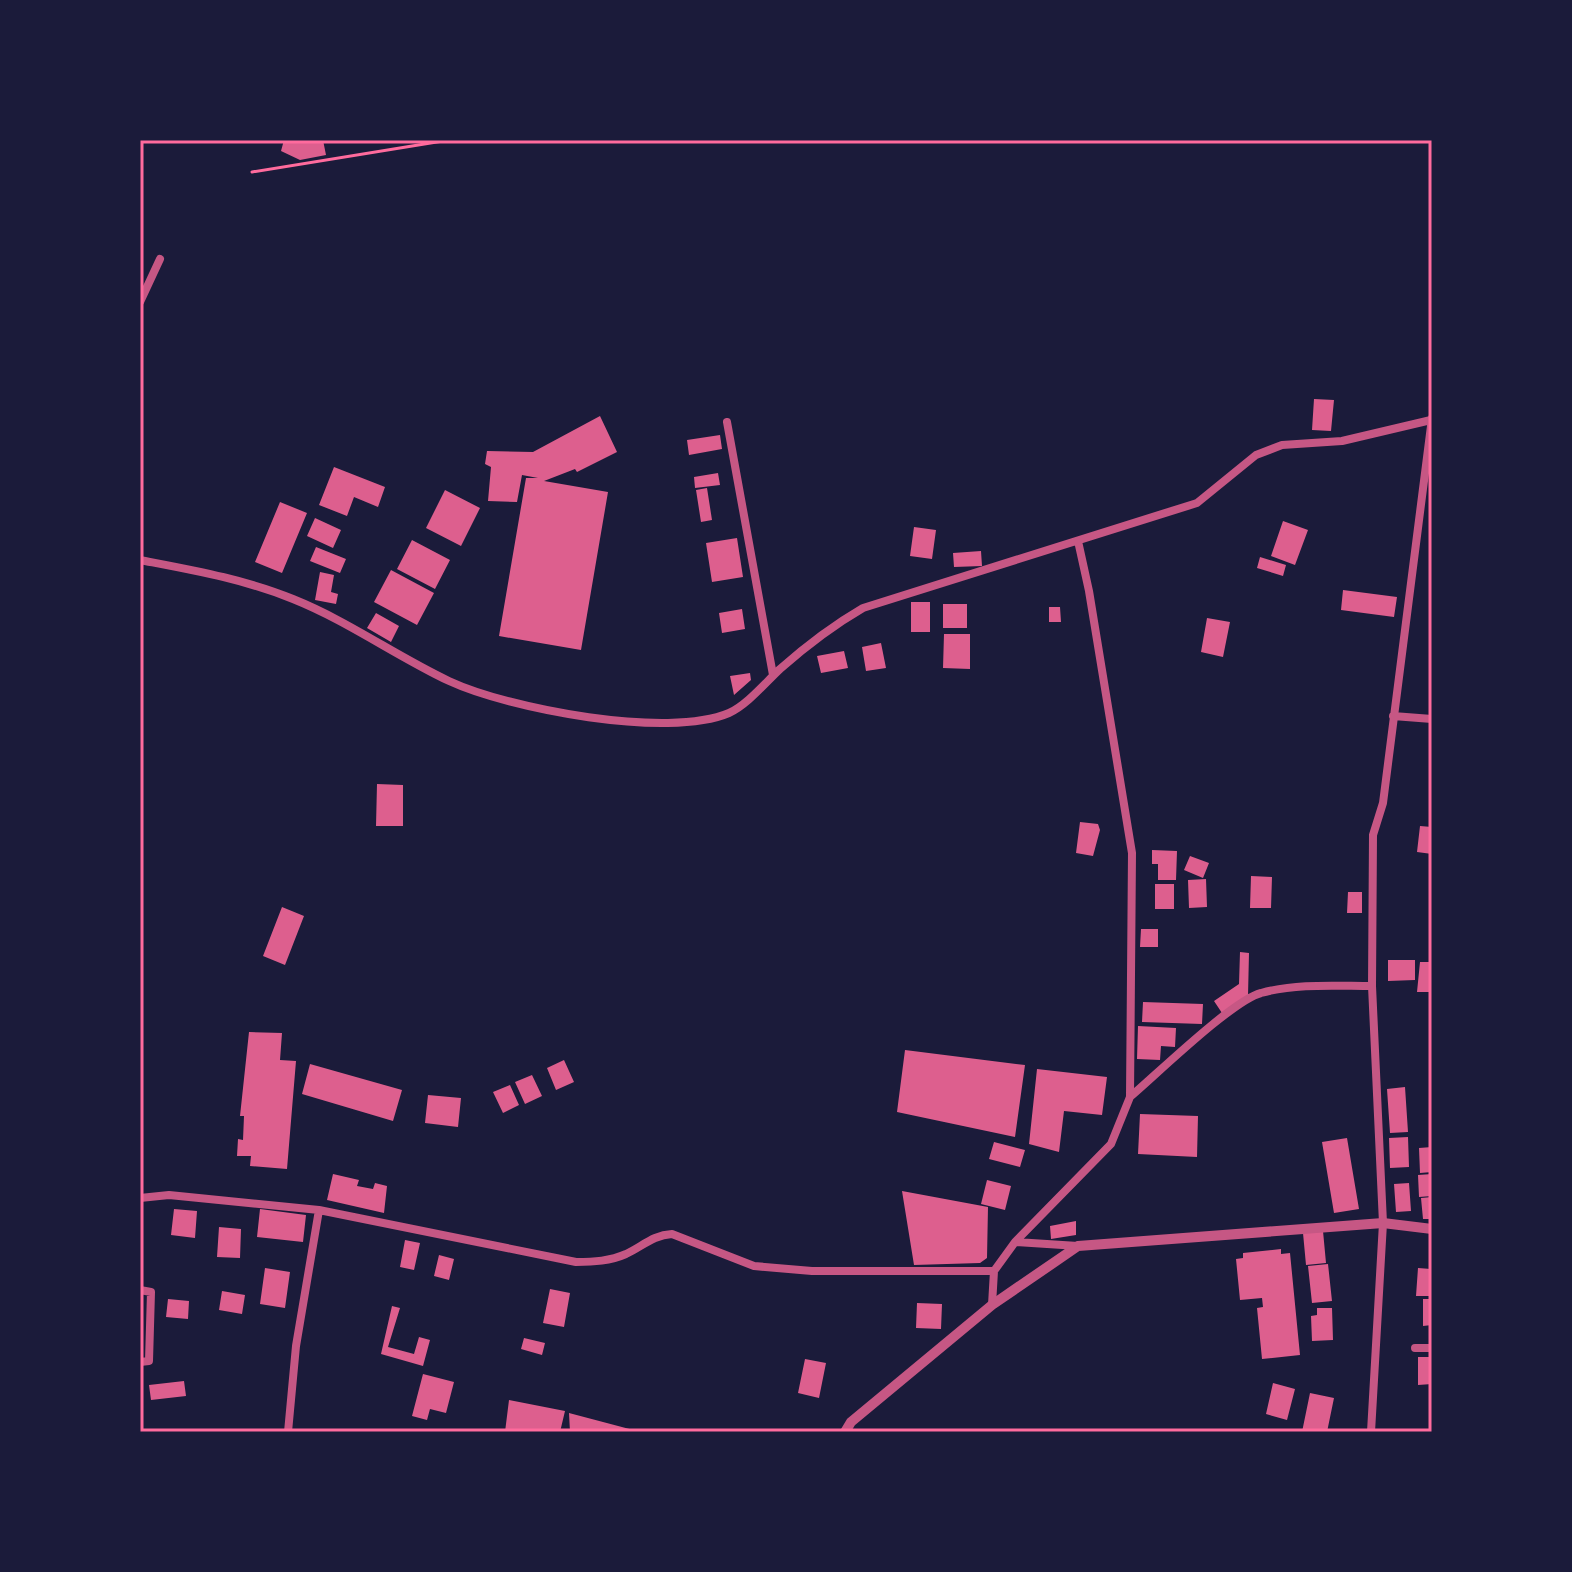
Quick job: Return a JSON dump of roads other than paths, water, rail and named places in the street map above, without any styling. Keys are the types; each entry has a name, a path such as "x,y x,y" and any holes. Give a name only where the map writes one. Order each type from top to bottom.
{"street":[{"path":"140,302 160,259"},
{"path":"140,560 234,579 292,598 345,622 449,681 488,696 594,718 693,723 731,712 826,629 863,608 1197,503 1256,455 1282,445 1342,441 1432,418 1383,803 1373,835 1372,986 1383,1223 1371,1432"},
{"path":"727,422 773,675"},
{"path":"992,1305 994,1271 1015,1242 1111,1144 1130,1097 1132,853 1078,541"},
{"path":"1393,716 1432,719"},
{"path":"1130,1097 1213,1026 1257,994 1297,986 1372,986"},
{"path":"140,1198 169,1195 319,1210 576,1262 600,1262 624,1255 658,1235 672,1234 754,1266 812,1271 994,1271"},
{"path":"288,1432 296,1346 319,1210"},
{"path":"1015,1242 1078,1246 1383,1223 1432,1229"},
{"path":"845,1432 851,1422 992,1305 1078,1246"},
{"path":"140,1290 151,1292 149,1361 140,1362"},
{"path":"1415,1348 1432,1348"}]}
